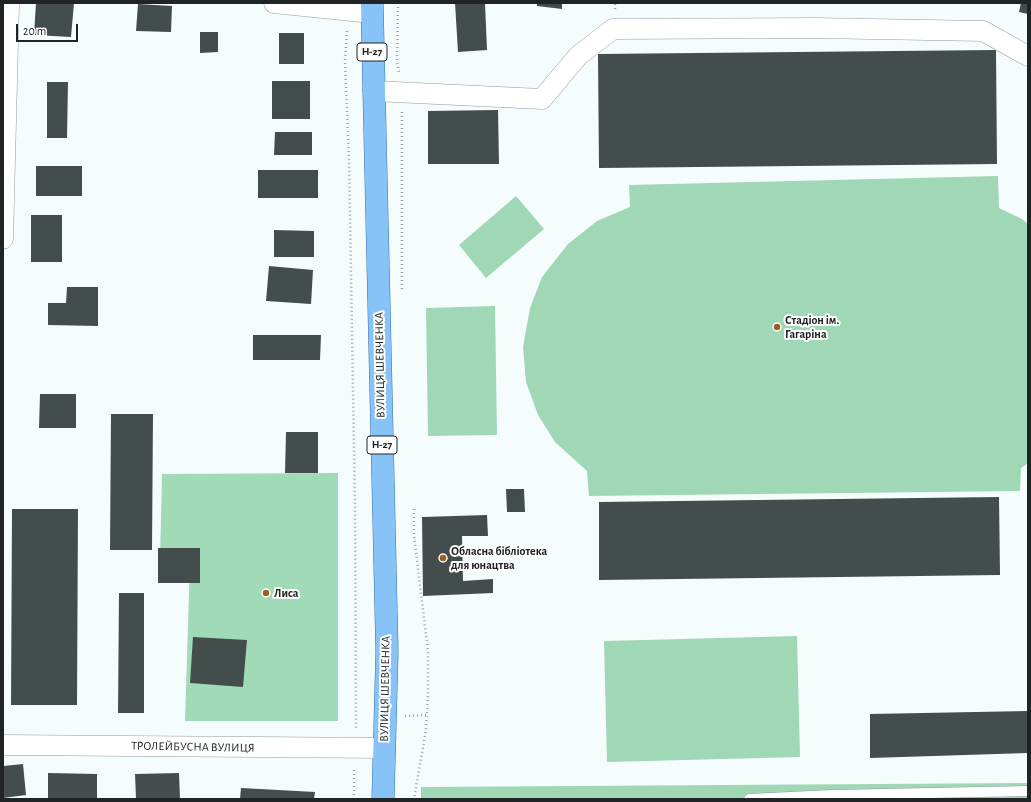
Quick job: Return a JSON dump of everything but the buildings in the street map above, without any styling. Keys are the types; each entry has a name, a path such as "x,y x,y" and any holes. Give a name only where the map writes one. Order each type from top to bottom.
{"main road":[{"name":"ВУЛИЦЯ ШЕВЧЕНКА","path":"372,8 387,652 383,799"}],"street":[{"path":"3,239 9,3"},
{"path":"274,3 347,9 372,8"},
{"path":"373,91 542,99 578,56 613,29 816,28 983,32 1028,56"},
{"name":"ТРОЛЕЙБУСНА ВУЛИЦЯ","path":"3,745 384,748"}],"lane":[{"path":"749,799 832,795 1028,791"}],"path":[{"path":"398,3 397,61 402,92"},
{"path":"347,9 346,61 355,504 356,731 354,799"},
{"path":"346,61 351,62"},
{"path":"414,509 414,536 428,651 426,730 414,799"},
{"path":"402,716 427,715"}],"green space":[{"name":"Стадіон ім. Гагаріна","path":"998,176 999,208 1022,219 1028,224 1028,463 1021,468 1020,491 589,496 587,471 555,442 538,415 526,382 523,347 530,308 542,277 568,244 597,221 630,207 629,185"},
{"path":"516,196 544,229 486,278 459,245"},
{"path":"495,306 497,435 428,436 426,308"},
{"path":"338,473 338,721 185,721 190,561 160,560 162,474"},
{"path":"797,636 800,757 607,762 604,641"},
{"path":"1028,783 1028,799 421,799 421,787"}],"place":[{"name":"Стадіон ім. Гагаріна","path":"777,327"},
{"name":"Обласна бібліотека для юнацтва","path":"443,558"},
{"name":"Лиса","path":"266,593"}]}
